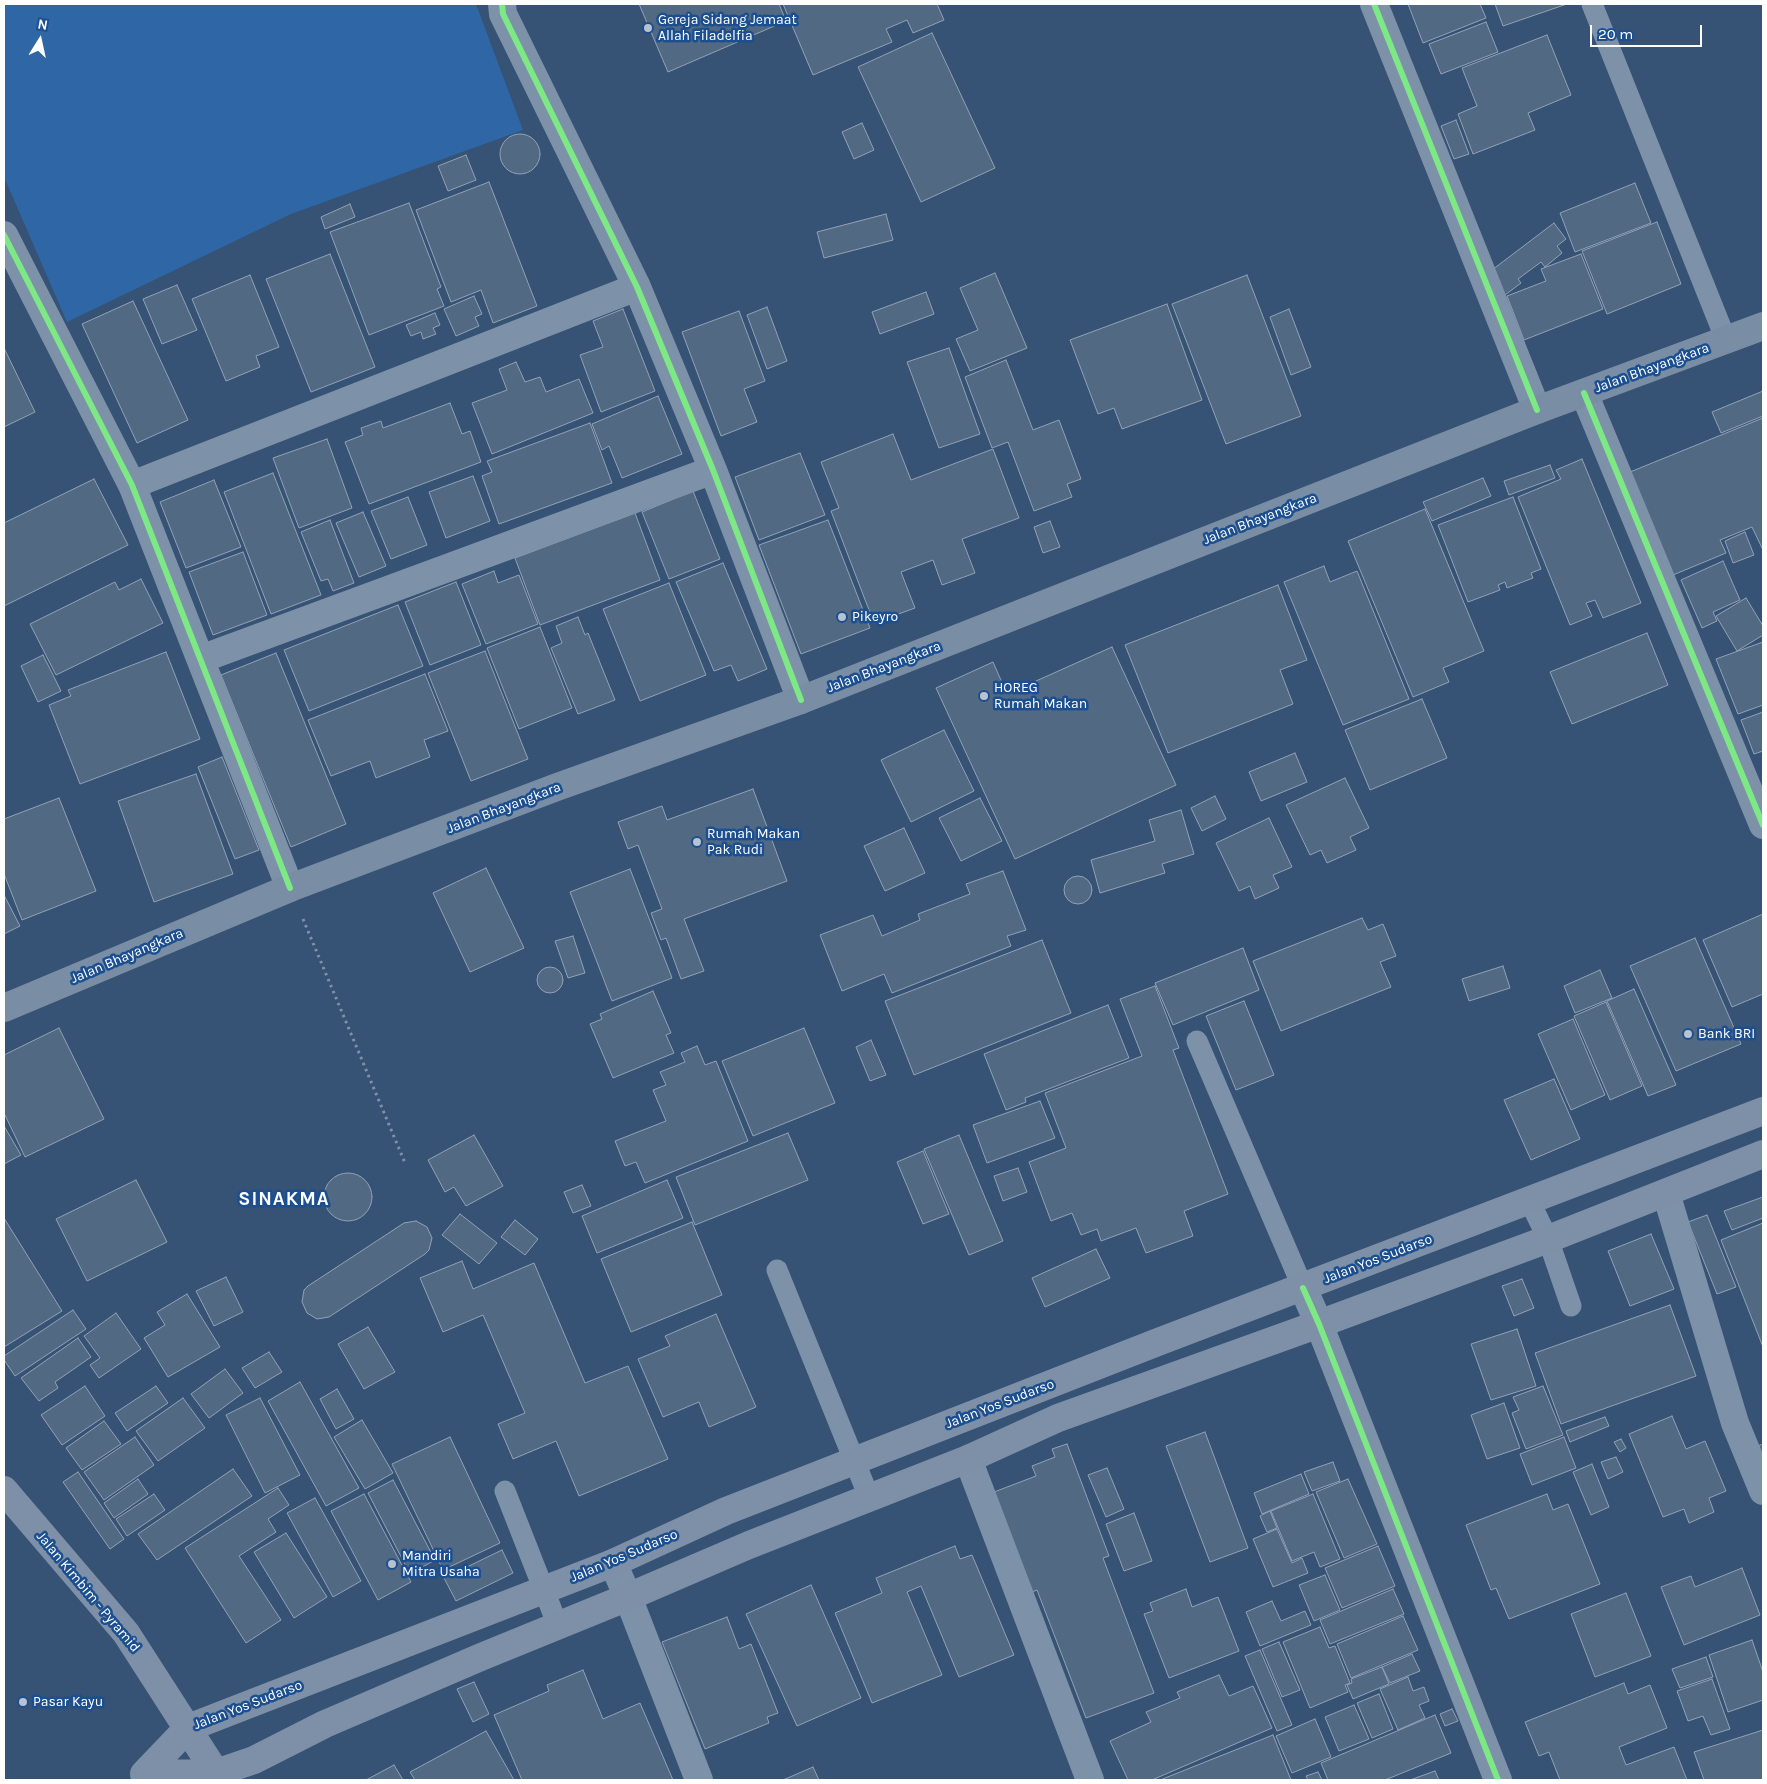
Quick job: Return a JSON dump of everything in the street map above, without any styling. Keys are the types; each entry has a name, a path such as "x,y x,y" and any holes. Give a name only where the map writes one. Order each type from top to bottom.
{"highway":[{"name":"Jalan Yos Sudarso","path":"1763,1111 1158,1342 726,1511 613,1563 188,1728 144,1774 218,1777 326,1724 481,1657 628,1598 749,1545 968,1459 1058,1418 1548,1239 1763,1154"},
{"name":"Jalan Kimbim - Pyramid","path":"4,1490 126,1633 218,1777"}],"main road":[{"name":"Jalan Bhayangkara","path":"4,1008 290,888 556,788 801,700 1537,410 1763,326"}],"street":[{"path":"502,4 503,14 637,287 713,470 801,700"},
{"path":"1374,4 1537,410"},
{"path":"4,235 132,485 290,888"},
{"path":"132,485 637,287"},
{"path":"1584,393 1763,825"},
{"path":"201,659 713,470"},
{"path":"1666,1193 1734,1423 1763,1491"},
{"path":"1303,1288 1319,1324 1498,1780"},
{"path":"968,1459 1090,1780"},
{"path":"613,1563 700,1780"}],"lane":[{"path":"1592,4 1726,340"},
{"path":"1197,1041 1303,1288"},
{"path":"1529,1200 1548,1239 1571,1306"},
{"path":"777,1270 869,1497"},
{"path":"505,1490 558,1626"}],"path":[{"path":"290,888 405,1163"}],"shaded area":[{"path":"4,4 476,4 523,130 291,214 67,322 4,177"}],"building":[{"path":"639,4 779,4 786,21 668,72"},
{"path":"783,4 937,4 944,20 913,33 907,20 886,29 892,42 813,75"},
{"path":"1408,4 1480,4 1486,18 1423,43"},
{"path":"1495,4 1567,4 1503,26"},
{"path":"1486,22 1498,52 1441,74 1429,44"},
{"path":"932,33 995,168 921,202 858,67"},
{"path":"1547,35 1571,95 1528,113 1535,130 1473,154 1458,114 1477,106 1462,68"},
{"path":"1456,120 1469,154 1454,159 1441,126"},
{"path":"862,123 874,150 854,159 842,132"},
{"path":"520,134 534,140 540,154 534,168 520,174 506,168 500,154 506,140"},
{"path":"466,155 476,180 448,191 438,166"},
{"path":"489,182 537,306 493,323 481,290 451,302 416,210"},
{"path":"1635,183 1651,223 1575,252 1560,213"},
{"path":"409,203 441,287 437,289 444,306 369,335 330,232"},
{"path":"350,204 355,217 325,229 321,217"},
{"path":"886,214 893,240 824,258 817,232"},
{"path":"1657,222 1681,284 1607,314 1582,251"},
{"path":"1554,223 1566,239 1557,246 1562,253 1545,267 1541,262 1518,279 1521,283 1505,295 1488,273"},
{"path":"330,254 375,367 311,392 266,279"},
{"path":"1581,254 1603,309 1524,340 1507,296 1546,281 1541,269"},
{"path":"995,273 1027,348 970,371 956,339 978,330 960,288"},
{"path":"250,275 279,347 256,356 260,367 226,381 192,299"},
{"path":"1247,275 1301,416 1226,444 1172,304"},
{"path":"177,285 197,330 162,344 143,299"},
{"path":"926,292 934,314 880,334 872,312"},
{"path":"474,296 482,314 475,317 479,326 456,336 444,309"},
{"path":"133,301 188,420 137,443 82,324"},
{"path":"1167,304 1202,400 1122,429 1114,408 1098,414 1070,340"},
{"path":"767,307 787,361 767,369 747,315"},
{"path":"623,309 655,391 601,412 580,355 603,347 593,321"},
{"path":"1289,309 1311,367 1291,375 1270,317"},
{"path":"739,311 765,381 744,389 757,422 721,436 682,332"},
{"path":"435,313 440,325 433,328 436,334 423,339 421,332 411,336 406,325"},
{"path":"4,348 35,412 4,427"},
{"path":"949,348 980,434 939,448 907,362"},
{"path":"1006,360 1033,430 1059,420 1081,479 1067,484 1072,497 1034,511 1008,442 992,448 965,377"},
{"path":"516,362 525,382 540,377 546,392 579,379 593,413 492,454 472,403 507,390 499,369"},
{"path":"1763,391 1763,416 1721,433 1712,412"},
{"path":"658,396 682,454 622,478 609,446 602,450 592,424"},
{"path":"450,403 462,434 470,431 481,462 369,504 345,442 363,435 361,428 381,421 383,428"},
{"path":"1763,418 1763,550 1752,527 1720,540 1726,553 1673,575 1630,472"},
{"path":"590,423 612,483 499,524 482,476 492,472 487,461"},
{"path":"893,434 911,480 993,449 1019,518 962,539 975,573 942,585 933,560 901,572 915,608 874,623 831,511 839,508 821,462"},
{"path":"327,439 352,508 299,528 273,458"},
{"path":"800,453 825,515 759,540 735,477"},
{"path":"1582,459 1641,603 1603,618 1595,600 1586,603 1592,616 1570,625 1518,497 1561,479 1556,470"},
{"path":"1550,465 1555,478 1509,495 1504,481"},
{"path":"273,473 321,595 271,614 224,492"},
{"path":"473,476 490,521 446,538 429,492"},
{"path":"1483,478 1491,496 1432,521 1423,502"},
{"path":"94,479 128,545 4,606 4,523"},
{"path":"214,480 241,547 186,568 160,502"},
{"path":"693,491 720,559 669,579 642,512"},
{"path":"408,497 427,545 391,559 371,511"},
{"path":"1513,497 1541,569 1531,573 1533,578 1507,588 1505,582 1498,585 1500,590 1468,602 1438,525"},
{"path":"1425,509 1484,651 1443,668 1449,682 1413,697 1348,541"},
{"path":"363,512 386,566 359,577 336,523"},
{"path":"635,513 660,580 540,625 515,558"},
{"path":"330,520 354,583 333,591 328,579 321,581 301,532"},
{"path":"828,520 870,628 801,654 759,545"},
{"path":"1050,521 1060,547 1043,553 1034,527"},
{"path":"1745,532 1754,555 1733,563 1725,541"},
{"path":"243,552 267,615 213,635 189,572"},
{"path":"1723,561 1740,600 1713,612 1717,621 1702,628 1681,580"},
{"path":"723,563 767,669 738,681 731,665 714,671 676,582"},
{"path":"1324,566 1330,582 1357,571 1409,699 1343,725 1284,582"},
{"path":"494,571 498,583 519,575 538,624 486,644 462,584"},
{"path":"141,579 163,623 56,675 30,624 115,582 119,590"},
{"path":"456,582 481,645 430,665 405,602"},
{"path":"669,583 706,675 640,701 603,609"},
{"path":"1278,585 1307,660 1280,670 1293,704 1168,753 1125,645"},
{"path":"1746,598 1763,626 1763,635 1737,651 1716,616"},
{"path":"398,605 423,666 309,711 284,650"},
{"path":"578,617 585,635 588,633 615,700 578,714 551,648 562,643 556,626"},
{"path":"540,627 572,708 519,729 487,648"},
{"path":"1647,633 1668,685 1572,724 1550,672"},
{"path":"1763,642 1763,705 1738,714 1716,659"},
{"path":"1112,647 1176,785 1015,859 936,688 993,662 1007,694"},
{"path":"485,651 528,759 471,781 428,673"},
{"path":"166,652 200,739 80,784 49,705 71,696 68,690"},
{"path":"276,653 346,824 291,847 221,675"},
{"path":"43,655 61,691 38,702 21,666"},
{"path":"425,674 448,731 424,740 430,757 376,778 370,761 331,776 308,720"},
{"path":"1422,699 1447,758 1370,790 1345,730"},
{"path":"1763,712 1763,751 1754,754 1741,720"},
{"path":"944,730 974,791 911,822 881,760"},
{"path":"1295,753 1307,782 1261,801 1249,772"},
{"path":"222,757 259,850 235,859 198,767"},
{"path":"196,774 233,874 154,902 118,801"},
{"path":"1345,778 1369,828 1350,837 1356,850 1327,863 1321,850 1310,855 1286,805"},
{"path":"753,789 787,881 684,919 704,971 681,979 666,938 661,940 651,913 662,909 638,845 628,849 618,822 662,806 667,820"},
{"path":"1215,796 1226,819 1202,831 1191,808"},
{"path":"59,798 96,891 22,920 4,874 4,819"},
{"path":"980,798 1002,841 961,861 939,818"},
{"path":"1181,810 1194,854 1162,864 1165,873 1100,893 1091,860 1155,841 1149,820"},
{"path":"1269,818 1292,867 1273,875 1279,888 1255,899 1250,886 1239,891 1216,843"},
{"path":"904,828 925,873 885,891 864,846"},
{"path":"486,868 524,948 470,972 433,893"},
{"path":"630,869 672,978 612,1001 570,892"},
{"path":"1003,871 1026,930 1007,936 1011,946 892,993 884,974 842,991 820,935 873,915 882,936 920,920 918,914 970,894 966,884"},
{"path":"1078,876 1088,880 1092,890 1088,900 1078,904 1068,900 1064,890 1068,880"},
{"path":"4,895 20,926 4,934"},
{"path":"1763,914 1763,994 1732,1007 1703,940"},
{"path":"1362,918 1368,930 1383,924 1396,956 1380,962 1391,987 1281,1031 1253,961"},
{"path":"573,936 585,973 568,978 555,941"},
{"path":"1695,938 1741,1044 1676,1071 1630,966"},
{"path":"1042,940 1071,1013 914,1075 885,1001"},
{"path":"1243,948 1259,990 1173,1025 1155,983"},
{"path":"1503,966 1510,988 1469,1001 1462,979"},
{"path":"550,967 559,971 563,980 559,989 550,993 541,989 537,980 541,971"},
{"path":"1600,970 1612,998 1575,1013 1564,986"},
{"path":"1155,986 1179,1048 1173,1050 1228,1194 1184,1211 1193,1236 1146,1253 1136,1228 1101,1241 1097,1229 1081,1235 1072,1213 1051,1221 1029,1162 1066,1148 1045,1093 1142,1056 1120,999"},
{"path":"1634,989 1676,1085 1648,1096 1607,1001"},
{"path":"653,991 671,1033 666,1035 674,1053 613,1078 590,1024 602,1019 600,1014"},
{"path":"1244,1001 1274,1075 1236,1090 1206,1016"},
{"path":"1606,1002 1642,1086 1610,1100 1574,1016"},
{"path":"1108,1005 1129,1058 1025,1098 1026,1102 1006,1110 984,1054"},
{"path":"1573,1019 1605,1095 1571,1110 1538,1034"},
{"path":"59,1028 104,1119 25,1157 4,1113 4,1055"},
{"path":"804,1028 835,1103 753,1136 722,1061"},
{"path":"871,1040 886,1075 870,1081 856,1047"},
{"path":"697,1046 705,1065 716,1061 748,1141 645,1183 636,1162 625,1166 615,1141 666,1121 653,1090 666,1085 660,1072 685,1062 681,1053"},
{"path":"1554,1079 1580,1139 1531,1160 1504,1100"},
{"path":"1040,1101 1055,1138 987,1163 973,1125"},
{"path":"4,1126 21,1155 4,1164"},
{"path":"788,1133 808,1180 695,1225 676,1177"},
{"path":"474,1135 503,1186 466,1206 454,1187 445,1192 428,1160"},
{"path":"959,1135 1003,1241 969,1255 924,1149"},
{"path":"923,1151 949,1214 923,1224 897,1162"},
{"path":"1018,1168 1027,1192 1003,1201 994,1176"},
{"path":"343,1173 353,1173 362,1177 368,1183 371,1188 371,1206 362,1217 353,1221 343,1221 334,1217 328,1211 324,1202 324,1192 328,1183 334,1177"},
{"path":"136,1180 167,1242 87,1281 56,1219"},
{"path":"667,1180 683,1218 597,1253 582,1216"},
{"path":"582,1185 591,1206 573,1213 564,1192"},
{"path":"1763,1197 1763,1218 1732,1230 1724,1211"},
{"path":"460,1214 497,1243 479,1264 442,1235"},
{"path":"1707,1215 1736,1287 1717,1294 1688,1222"},
{"path":"4,1218 62,1311 4,1347"},
{"path":"515,1220 538,1239 525,1255 501,1237"},
{"path":"416,1221 427,1227 432,1238 429,1250 425,1254 329,1317 317,1319 307,1313 302,1302 304,1290 308,1286 404,1223"},
{"path":"692,1222 722,1295 631,1332 601,1259"},
{"path":"1763,1223 1763,1347 1721,1240"},
{"path":"1651,1234 1674,1289 1630,1306 1608,1251"},
{"path":"1096,1249 1110,1278 1045,1307 1032,1278"},
{"path":"462,1261 473,1289 534,1263 585,1383 628,1366 668,1459 579,1496 556,1441 513,1459 498,1424 525,1413 483,1315 443,1332 420,1278"},
{"path":"226,1277 243,1312 214,1326 196,1291"},
{"path":"1522,1279 1534,1308 1514,1316 1502,1286"},
{"path":"187,1294 220,1347 168,1377 144,1338 165,1325 157,1312"},
{"path":"1670,1305 1696,1376 1561,1424 1535,1353"},
{"path":"73,1310 86,1329 15,1376 4,1360 4,1356"},
{"path":"116,1313 141,1349 99,1378 90,1365 100,1358 84,1336"},
{"path":"716,1314 756,1407 709,1427 699,1402 663,1417 638,1359 670,1346 665,1336"},
{"path":"368,1327 395,1372 364,1389 338,1344"},
{"path":"1517,1329 1536,1386 1491,1400 1471,1344"},
{"path":"78,1338 91,1357 55,1382 58,1388 39,1401 21,1378"},
{"path":"269,1352 282,1372 255,1388 242,1368"},
{"path":"225,1369 243,1393 209,1418 191,1394"},
{"path":"300,1382 359,1488 326,1506 268,1401"},
{"path":"85,1386 105,1416 62,1445 41,1415"},
{"path":"156,1386 168,1403 127,1431 115,1413"},
{"path":"1543,1386 1563,1435 1526,1449 1512,1413 1519,1410 1513,1397"},
{"path":"337,1389 354,1419 336,1429 320,1399"},
{"path":"183,1398 205,1428 158,1461 136,1431"},
{"path":"260,1398 300,1475 265,1493 226,1415"},
{"path":"1504,1403 1520,1448 1487,1459 1471,1415"},
{"path":"1672,1416 1686,1449 1705,1441 1726,1491 1709,1498 1714,1512 1689,1523 1684,1509 1663,1517 1629,1434"},
{"path":"1605,1417 1609,1426 1570,1442 1566,1431"},
{"path":"362,1420 393,1473 365,1489 334,1437"},
{"path":"104,1421 121,1444 82,1470 66,1448"},
{"path":"1205,1432 1248,1548 1210,1562 1166,1446"},
{"path":"135,1437 154,1465 104,1500 84,1472"},
{"path":"450,1437 500,1543 443,1570 392,1464"},
{"path":"1564,1437 1576,1468 1532,1485 1520,1454"},
{"path":"1621,1439 1626,1448 1620,1452 1614,1442"},
{"path":"1067,1444 1109,1556 1103,1558 1154,1693 1086,1718 1037,1590 1032,1592 994,1492 1036,1476 1032,1466 1055,1457 1052,1449"},
{"path":"1763,1444 1763,1468 1755,1447"},
{"path":"1616,1457 1623,1472 1608,1479 1601,1462"},
{"path":"1333,1462 1340,1481 1312,1491 1304,1472"},
{"path":"1592,1464 1609,1507 1591,1515 1573,1472"},
{"path":"1107,1468 1124,1509 1106,1517 1088,1475"},
{"path":"233,1469 252,1496 157,1560 138,1534"},
{"path":"78,1472 124,1539 110,1549 63,1482"},
{"path":"1301,1474 1309,1494 1262,1514 1254,1493"},
{"path":"138,1479 148,1494 114,1518 104,1503"},
{"path":"1348,1479 1377,1544 1344,1558 1316,1492"},
{"path":"393,1480 435,1560 410,1574 368,1493"},
{"path":"278,1488 289,1505 268,1519 276,1532 239,1556 281,1620 246,1643 185,1548"},
{"path":"154,1494 165,1510 127,1536 116,1519"},
{"path":"364,1494 411,1582 378,1600 331,1511"},
{"path":"1313,1494 1340,1559 1320,1567 1314,1552 1292,1561 1271,1511"},
{"path":"1547,1494 1553,1510 1568,1504 1600,1584 1509,1619 1496,1588 1491,1590 1466,1525"},
{"path":"315,1498 361,1581 333,1597 287,1513"},
{"path":"1270,1511 1277,1528 1267,1532 1260,1516"},
{"path":"1134,1513 1152,1561 1124,1571 1106,1524"},
{"path":"1277,1529 1292,1563 1302,1558 1308,1573 1273,1587 1253,1539"},
{"path":"286,1533 327,1597 294,1618 254,1552"},
{"path":"955,1546 960,1559 972,1555 1014,1655 959,1677 921,1586 907,1592 942,1675 872,1703 835,1613 882,1593 876,1578"},
{"path":"1378,1546 1395,1586 1342,1608 1325,1568"},
{"path":"502,1550 513,1573 456,1601 444,1578"},
{"path":"1742,1568 1760,1615 1684,1645 1661,1587 1691,1576 1695,1587"},
{"path":"1325,1575 1340,1610 1314,1621 1299,1585"},
{"path":"811,1585 861,1698 797,1726 746,1614"},
{"path":"1186,1589 1192,1607 1218,1597 1239,1651 1169,1678 1144,1614 1153,1611 1150,1603"},
{"path":"1393,1589 1404,1614 1330,1644 1320,1620"},
{"path":"1626,1593 1651,1656 1595,1677 1571,1614"},
{"path":"1272,1601 1281,1621 1305,1611 1311,1625 1260,1646 1246,1612"},
{"path":"1403,1616 1418,1650 1351,1678 1337,1644"},
{"path":"727,1617 739,1649 751,1644 778,1713 767,1717 769,1723 705,1749 662,1642"},
{"path":"1320,1627 1329,1648 1335,1646 1350,1683 1345,1685 1348,1692 1310,1708 1283,1642"},
{"path":"1752,1640 1763,1672 1763,1700 1728,1712 1709,1655"},
{"path":"1279,1642 1300,1690 1282,1697 1262,1649"},
{"path":"1260,1650 1292,1725 1277,1731 1245,1656"},
{"path":"1412,1654 1420,1671 1390,1683 1382,1667"},
{"path":"1706,1657 1713,1677 1680,1688 1672,1669"},
{"path":"1382,1667 1389,1684 1353,1699 1347,1685 1352,1683 1351,1679"},
{"path":"583,1670 603,1719 640,1703 673,1780 522,1780 494,1715 549,1691 547,1685"},
{"path":"1219,1675 1229,1696 1253,1686 1272,1728 1152,1780 1128,1780 1110,1741 1151,1722 1146,1712 1180,1698 1177,1692"},
{"path":"1408,1677 1413,1691 1424,1687 1429,1701 1419,1705 1425,1718 1398,1730 1380,1689"},
{"path":"1712,1679 1730,1729 1711,1735 1703,1716 1688,1721 1677,1691"},
{"path":"474,1682 489,1714 473,1722 457,1689"},
{"path":"1624,1683 1628,1694 1650,1685 1667,1728 1619,1747 1626,1765 1674,1747 1687,1780 1560,1780 1549,1752 1539,1756 1525,1722"},
{"path":"1379,1694 1393,1729 1372,1738 1357,1703"},
{"path":"1354,1705 1369,1739 1339,1751 1325,1717"},
{"path":"1452,1709 1458,1721 1445,1726 1440,1714"},
{"path":"1435,1715 1451,1753 1385,1780 1328,1780 1321,1763"},
{"path":"1315,1719 1331,1757 1292,1773 1276,1736"},
{"path":"1763,1730 1763,1780 1704,1780 1694,1752"},
{"path":"486,1731 514,1780 415,1780 410,1772"},
{"path":"1273,1735 1291,1780 1160,1780"},
{"path":"394,1765 403,1780 366,1780"},
{"path":"813,1767 819,1780 783,1780"},
{"path":"1435,1771 1439,1780 1410,1780"},
{"path":"1318,1772 1322,1780 1308,1780 1306,1776"}],"cycle path":[{"path":"502,4 503,14 637,287 713,470 801,700"},
{"path":"1374,4 1537,410"},
{"path":"4,235 132,485 290,888"},
{"path":"1584,393 1763,825"},
{"path":"1303,1288 1319,1324 1498,1780"}],"place":[{"name":"Gereja Sidang Jemaat Allah Filadelfia","path":"648,28"},
{"name":"Pikeyro","path":"842,617"},
{"name":"HOREG Rumah Makan","path":"984,696"},
{"name":"Rumah Makan Pak Rudi","path":"697,842"},
{"name":"Bank BRI","path":"1688,1034"},
{"name":"Mandiri Mitra Usaha","path":"392,1564"},
{"name":"Pasar Kayu","path":"23,1702"}],"district":[{"name":"SINAKMA","path":"284,1200"}]}
